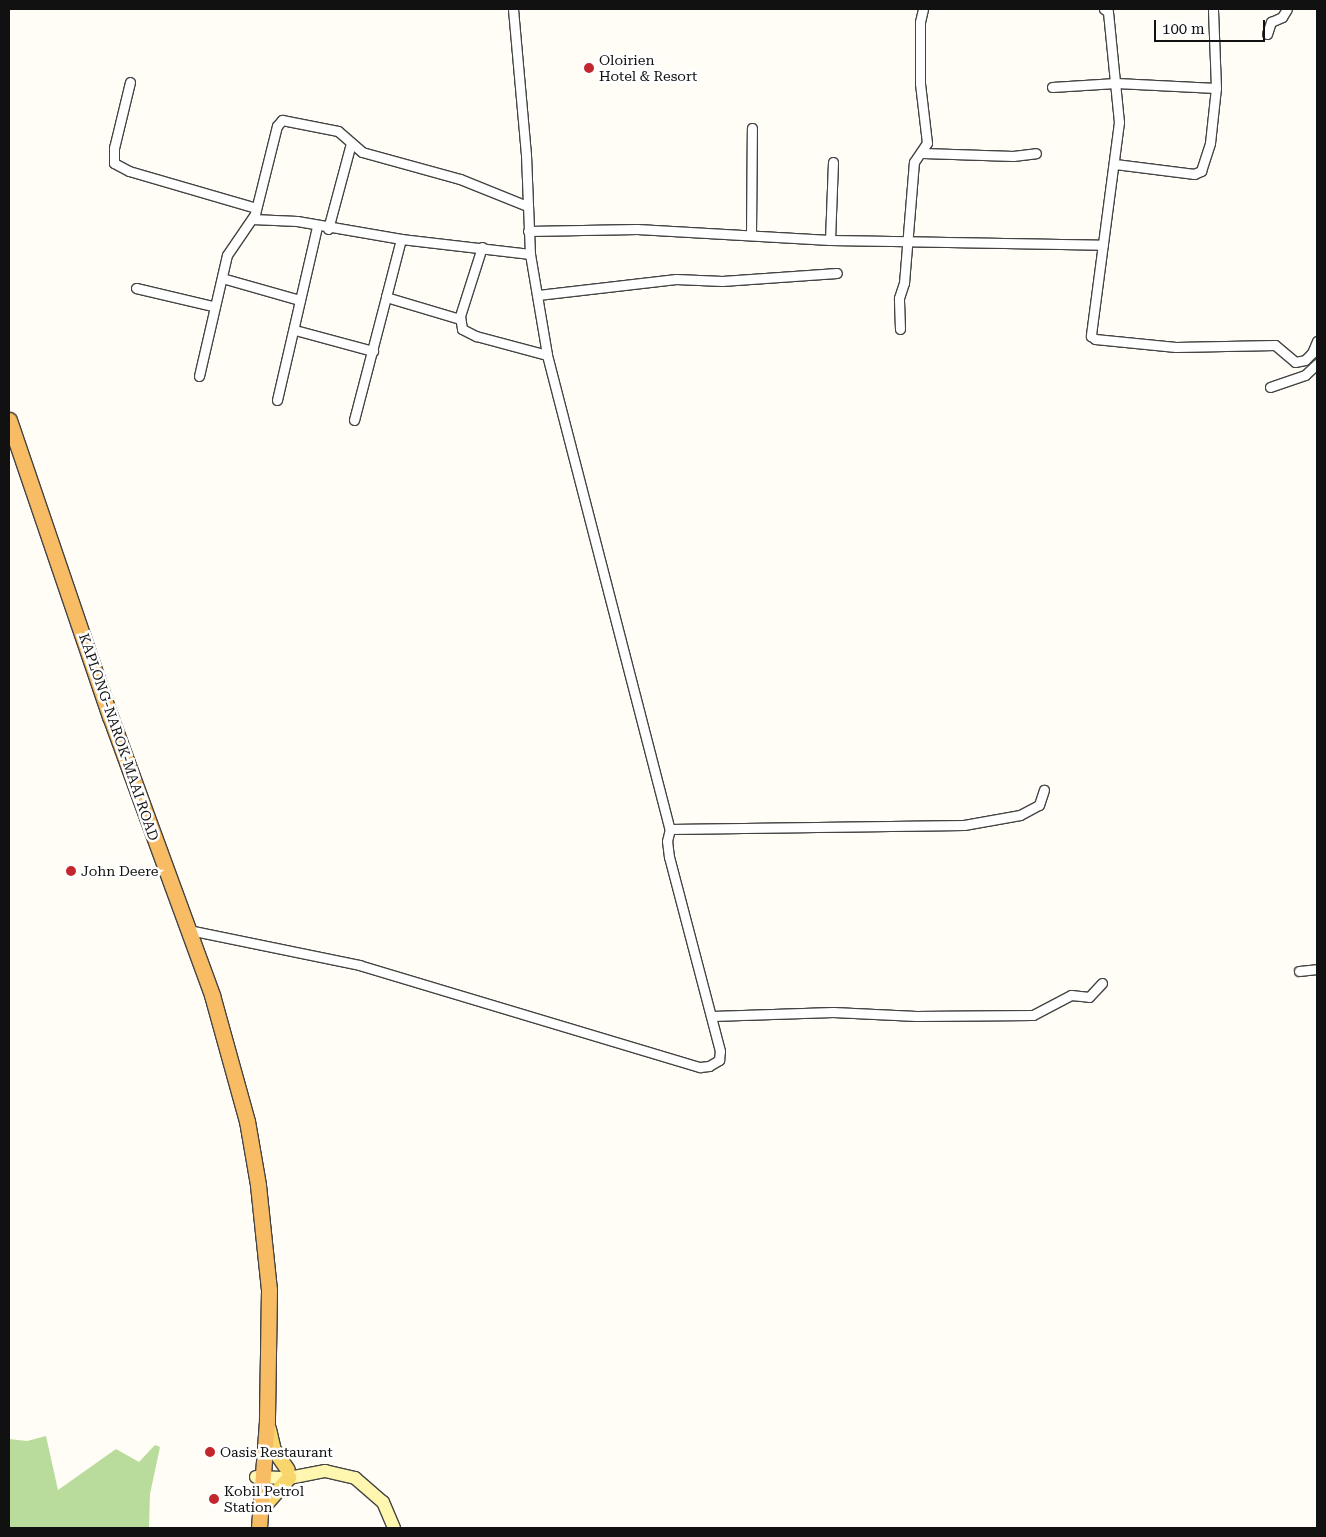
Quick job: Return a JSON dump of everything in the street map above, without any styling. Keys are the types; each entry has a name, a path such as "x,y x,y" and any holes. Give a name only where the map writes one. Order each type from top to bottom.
{"highway":[{"name":"KAPLONG-NAROK-MAAI ROAD","path":"9,420 110,716 189,930 223,1031 247,1121 258,1185 269,1290 267,1421 252,1528"},
{"name":"KAPLONG-NAROK-MAAI ROAD","path":"259,1528 261,1510 262,1312 269,1290"}],"main road":[{"path":"267,1421 274,1450 292,1474"},
{"path":"260,1473 292,1474 325,1471 355,1478 383,1502 394,1528"},
{"path":"261,1510 292,1474"}],"street":[{"path":"189,930 359,965 700,1067 714,1064 720,1055 712,1016 669,857 667,841 670,829 547,355 530,254 524,125 513,9"},
{"path":"900,329 899,298 904,283 914,162 923,153 927,143 920,66 923,9"},
{"path":"1104,9 1108,12 1119,122 1116,164 1092,310 1091,336 1095,339 1176,346 1275,346 1296,362 1305,360 1312,353 1317,340"},
{"path":"1116,164 1194,174 1201,171 1210,143 1216,88 1213,9"},
{"path":"1267,34 1271,22 1282,17 1288,9"},
{"path":"130,82 114,148 114,163 130,171 256,208"},
{"path":"1052,87 1116,83 1216,88"},
{"path":"198,376 213,306 233,242 252,219 280,121 290,119 338,131 351,143 371,156 460,179 527,206"},
{"path":"751,234 752,128"},
{"path":"328,229 351,143"},
{"path":"923,153 1013,156 1036,153"},
{"path":"830,240 833,162"},
{"path":"252,219 297,221 328,229 460,248 482,247 530,254"},
{"path":"277,400 295,330 317,227"},
{"path":"528,231 637,230 751,234 830,240 1103,245"},
{"path":"354,420 400,239"},
{"path":"482,247 460,319 462,329 468,333 547,355"},
{"path":"538,296 676,278 722,281 838,273"},
{"path":"222,278 300,300"},
{"path":"136,288 213,306"},
{"path":"386,297 460,319"},
{"path":"295,330 373,351"},
{"path":"1270,387 1304,375 1317,364"},
{"path":"670,829 964,825 1020,815 1039,805 1044,790"},
{"path":"1299,970 1317,969"},
{"path":"712,1016 833,1012 916,1016 1032,1015 1071,995 1089,997 1102,983"}],"green space":[{"path":"46,1436 58,1490 116,1449 139,1462 155,1445 160,1447 150,1494 149,1528 9,1528 9,1439 27,1441"}],"place":[{"name":"Oloirien Hotel & Resort","path":"589,68"},
{"name":"John Deere","path":"71,871"},
{"name":"Oasis Restaurant","path":"210,1452"},
{"name":"Kobil Petrol Station","path":"214,1499"}]}
